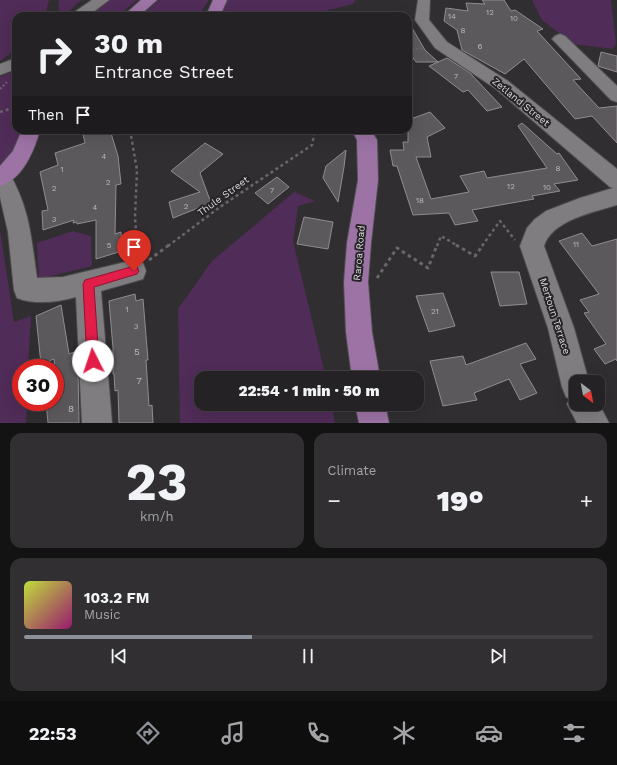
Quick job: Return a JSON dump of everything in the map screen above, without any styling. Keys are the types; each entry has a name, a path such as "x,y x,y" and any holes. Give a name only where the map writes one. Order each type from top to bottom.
{"main road":[{"path":"135,12 150,0"},
{"path":"215,12 220,0"},
{"path":"1,178 17,162 23,152 30,134"},
{"name":"Raroa Road","path":"363,134 367,140 368,180 359,242 356,282 359,332 365,371"},
{"path":"371,411 374,423"}],"street":[{"path":"84,12 102,0"},
{"name":"Zetland Street","path":"424,1 422,20 441,45 502,84 617,181"},
{"path":"560,39 617,96"},
{"path":"0,70 12,65"},
{"path":"1,178 9,190 15,207 22,242 22,266 26,290 63,289 88,284 134,271"},
{"path":"532,246 536,234 555,217 571,210 617,196"},
{"name":"Mertoun Terrace","path":"532,246 561,328 573,375"},
{"path":"88,284 97,423"},
{"path":"586,411 594,423"}],"path":[{"path":"0,112 12,108"},
{"path":"131,134 137,170 135,217 138,256 134,271"},
{"name":"Thule Street","path":"134,271 220,207 312,145 314,134"},
{"path":"356,282 375,281 397,248 428,268 440,236 475,256 500,221 516,241 532,246"}],"shaded area":[{"path":"0,0 49,0 46,12 12,12 12,52 0,61"},
{"path":"59,0 85,0 80,1 68,12 58,12"},
{"path":"108,0 137,0 123,12 92,12"},
{"path":"159,0 209,0 201,12 146,12"},
{"path":"227,0 355,0 353,4 321,12 224,12"},
{"path":"532,0 611,0 616,43 613,49 573,44 542,20"},
{"path":"12,72 12,134 20,134 13,153 0,168 0,77"},
{"path":"294,192 315,201 298,206 293,241 324,371 194,371 194,411 332,411 335,423 180,423 178,309 212,261"},
{"path":"0,230 14,322 31,316 29,359 12,359 12,411 27,411 26,423 0,423"},
{"path":"73,231 91,236 92,266 39,279 37,243"}],"building":[{"path":"482,0 504,0 511,11 515,10 543,29 537,31 581,79 573,80 599,108 617,106 617,143 592,116 575,119 524,59 505,74 462,50 457,30 444,21 446,8 468,11 466,3 485,4"},
{"path":"412,28 425,50 438,62 416,62 412,56"},
{"path":"601,52 617,56 617,72 598,66"},
{"path":"447,58 470,73 502,107 487,111 468,90 463,92 429,66"},
{"path":"430,112 445,128 427,137 431,157 416,157 431,199 469,192 460,176 484,171 487,178 547,168 518,126 522,123 557,154 559,153 578,180 554,184 560,191 532,196 534,199 472,210 478,221 455,225 449,213 413,215 397,166 393,166 390,150 404,150 403,142 408,142 408,134 412,134 412,119"},
{"path":"83,134 111,134 118,156 121,184 116,185 115,234 121,232 122,251 96,259 96,220 77,224 77,222 73,223 74,220 43,230 42,211 48,210 40,172 58,165 55,153 85,143"},
{"path":"205,143 223,154 200,173 211,203 173,218 169,202 200,192 171,171"},
{"path":"346,150 338,202 323,178 326,166"},
{"path":"277,177 289,187 268,204 255,193"},
{"path":"304,217 333,222 328,249 297,244"},
{"path":"582,233 592,246 617,239 617,361 616,359 605,364 594,349 606,344 584,313 589,312 580,300 599,294 559,241"},
{"path":"491,272 519,272 527,304 500,306"},
{"path":"443,293 455,326 429,332 416,296"},
{"path":"135,294 136,301 143,299 148,360 146,360 149,406 152,405 153,423 119,423 118,390 115,391 113,374 113,348 109,301"},
{"path":"61,305 69,354 74,352 75,368 78,367 79,423 48,423 47,411 64,411 64,359 40,359 36,316"},
{"path":"526,343 536,359 520,364 537,393 520,400 509,379 474,393 477,400 443,406 430,361 463,356 466,365"}],"route":[{"path":"93,361 88,284 134,271"}]}
